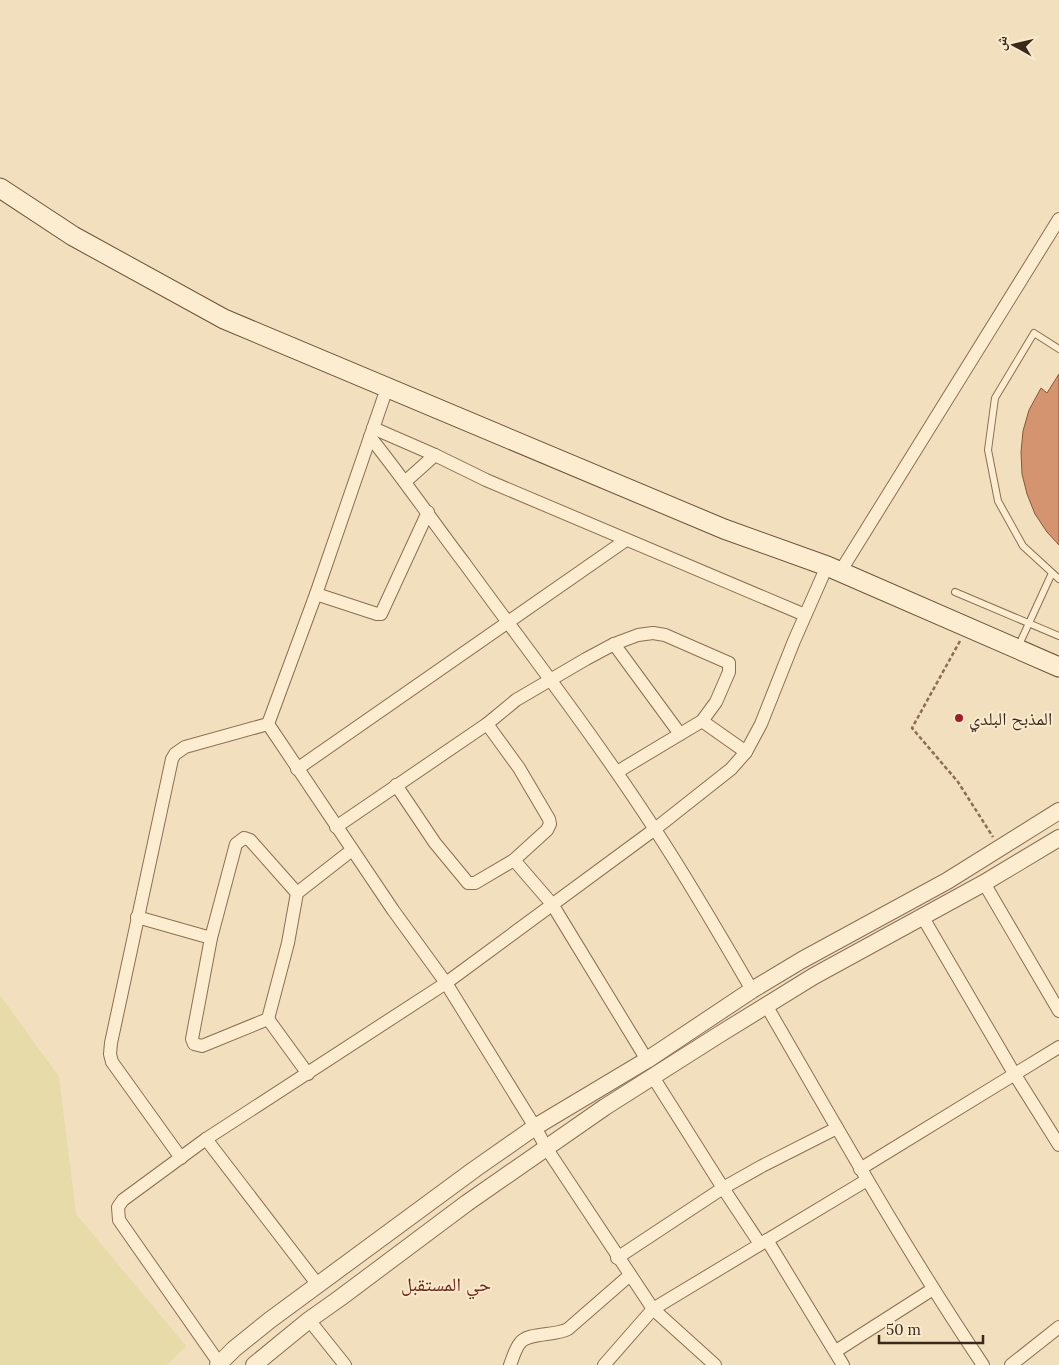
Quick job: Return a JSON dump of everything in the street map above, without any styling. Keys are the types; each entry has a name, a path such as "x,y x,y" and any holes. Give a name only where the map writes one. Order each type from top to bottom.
{"main road":[{"path":"0,188 72,236 224,320 724,529 834,569 1017,649 1058,664"}],"street":[{"path":"1058,813 947,881 802,960 752,990 647,1060 535,1127 475,1168 270,1320 219,1364 119,1220 118,1207 123,1200 206,1140 446,983 655,829 731,768 746,752 761,724 804,615 1059,219"},
{"path":"268,724 388,388"},
{"path":"372,432 434,455 486,480 804,615"},
{"path":"372,432 428,512 551,679 655,829 752,990"},
{"path":"406,481 434,455"},
{"path":"316,594 369,612 381,614 428,512"},
{"path":"297,769 626,540"},
{"path":"336,827 487,724 516,700 614,644 638,635 653,633 665,635 728,663 729,672 716,702 702,721 616,772"},
{"path":"614,644 680,734"},
{"path":"702,721 746,752"},
{"path":"268,724 336,827 446,983 547,1149 617,1258 653,1309 715,1365"},
{"path":"181,1158 115,1067 110,1054 111,1043 172,759 175,754 185,747 268,724"},
{"path":"396,785 435,843 468,883 475,883 514,860 547,830 550,824 549,819 519,768 487,724"},
{"path":"268,1019 202,1046 194,1044 192,1039 211,938 236,844 244,838 250,840 297,893"},
{"path":"254,1365 309,1320 467,1203 605,1107 814,976 984,884 1059,838"},
{"path":"268,1019 288,943 297,893 352,850"},
{"path":"514,860 552,904 647,1060"},
{"path":"984,884 1059,1011"},
{"path":"922,916 1059,1145"},
{"path":"137,917 211,938"},
{"path":"766,1005 863,1174 933,1289 983,1365"},
{"path":"268,1019 308,1074"},
{"path":"604,1365 653,1309 764,1242 863,1174 1059,1047"},
{"path":"653,1077 723,1188 764,1242 836,1351 843,1365"},
{"path":"617,1258 723,1188 837,1128"},
{"path":"206,1140 318,1285"},
{"path":"510,1365 518,1344 522,1340 528,1337 562,1332 568,1329 630,1275"},
{"path":"836,1351 933,1289"},
{"path":"309,1320 345,1365"},
{"path":"1011,1365 1059,1327"}],"lane":[{"path":"1059,349 1034,333 995,398 988,450 998,501 1024,546 1059,579"},
{"path":"1017,649 1052,573"},
{"path":"955,592 1059,636"}],"path":[{"path":"968,628 912,728 958,782 1000,848"}],"shaded area":[{"path":"0,995 59,1077 76,1214 186,1346 167,1365 0,1365"}],"building":[{"path":"1059,374 1059,545 1047,532 1035,514 1022,474 1021,452 1023,431 1029,410 1041,388 1047,393"}],"place":[{"name":"المذبح البلدي","path":"959,718"}],"district":[{"name":"حي المستقبل","path":"446,1284"}]}
